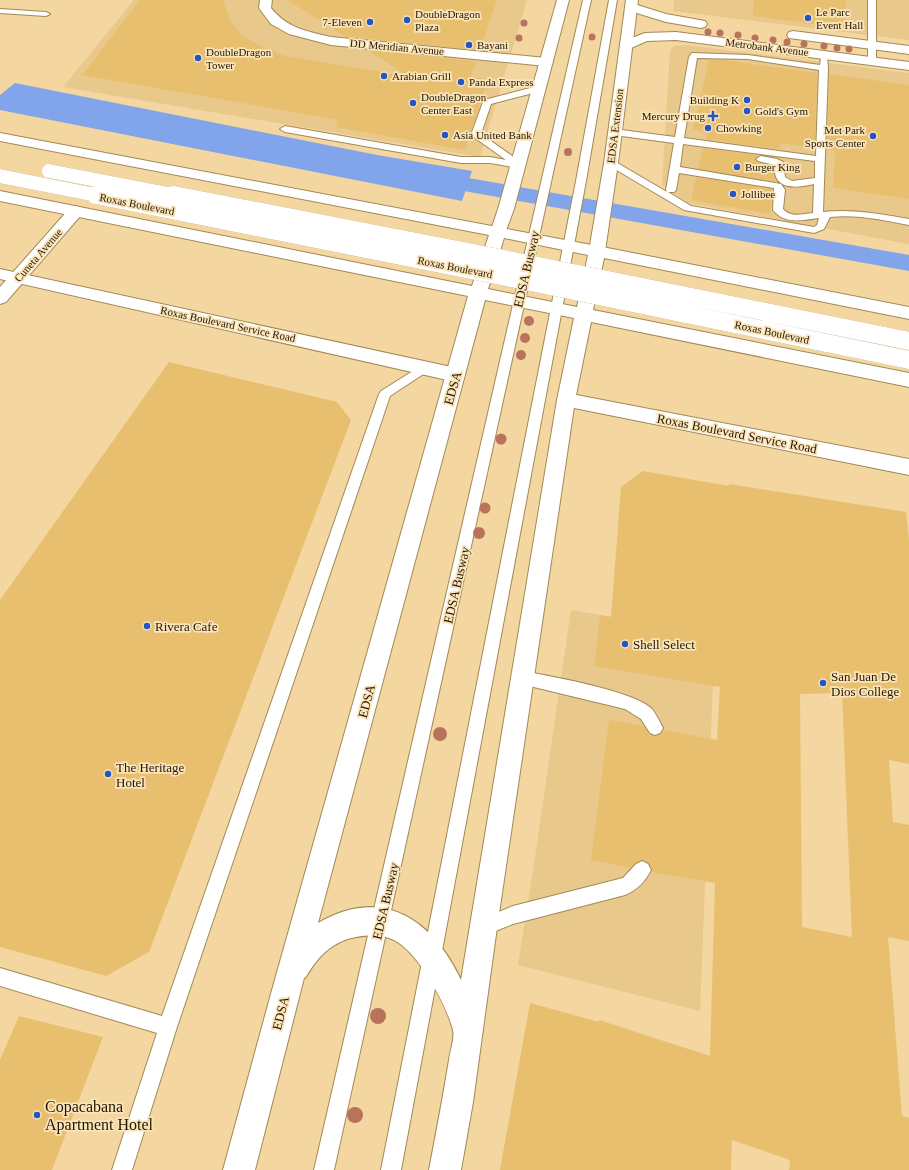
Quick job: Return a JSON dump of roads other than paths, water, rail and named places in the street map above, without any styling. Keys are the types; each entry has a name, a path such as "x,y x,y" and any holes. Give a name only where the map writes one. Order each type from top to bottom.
{"main road":[{"name":"DD Meridian Avenue","path":"266,0 265,8 275,21 293,31 331,41 546,62"},
{"path":"498,233 506,209 563,0"},
{"name":"Metrobank Avenue","path":"632,4 648,14 675,21 717,26"},
{"name":"EDSA Extension","path":"597,251 611,164 632,4"},
{"name":"Metrobank Avenue","path":"779,34 909,50"},
{"name":"Metrobank Avenue","path":"626,45 645,37 676,36 824,61 872,61 909,66"},
{"path":"0,137 597,251 909,313"},
{"name":"Roxas Boulevard","path":"0,161 524,263 909,341"},
{"name":"Roxas Boulevard","path":"0,176 909,360"},
{"path":"0,196 909,380"},
{"path":"320,260 336,253 348,244 356,234 359,223 356,212 348,203"},
{"name":"Cuneta Avenue","path":"0,298 76,211"},
{"name":"EDSA","path":"239,1170 286,990 478,293 498,233"},
{"path":"446,1170 566,400 597,251"},
{"path":"690,336 673,326 662,315 658,302 661,290 670,280 686,274 704,272"},
{"name":"Roxas Boulevard Service Road","path":"0,274 456,376"},
{"name":"Roxas Boulevard Service Road","path":"566,400 909,467"},
{"path":"286,990 297,964 314,943 334,928 358,921 381,921 401,927 419,939 433,956 444,975 468,1033"}],"lane":[{"name":"EDSA Busway","path":"324,1170 587,0"},
{"path":"391,1170 569,246 613,0"},
{"path":"872,0 872,61"},
{"path":"0,11 46,14"},
{"path":"611,164 688,208 814,230 820,229 823,225 821,215 820,159 824,61 695,55 693,57 671,190"},
{"path":"517,168 476,135 486,102 538,89"},
{"path":"284,129 461,160 490,160 517,168"},
{"path":"614,132 774,161 780,164 779,176 782,180 787,182 801,184 820,180"},
{"path":"678,144 820,159"},
{"path":"674,169 780,187 778,210 784,216 798,218 840,213 872,215 909,222"},
{"path":"122,1170 168,1027 385,394 424,368"},
{"path":"522,678 550,683 629,703 646,714 655,728"},
{"path":"483,927 513,915 625,886 631,883 642,870"},
{"path":"0,977 168,1027"}],"water":[{"path":"15,83 377,155 472,171 462,201 0,110 0,95"}],"waterway":[{"path":"422,177 909,263"}],"place":[{"name":"Le Parc Event Hall","path":"808,18"},
{"name":"DoubleDragon Plaza","path":"407,20"},
{"name":"7-Eleven","path":"370,22"},
{"name":"Bayani","path":"469,45"},
{"name":"DoubleDragon Tower","path":"198,58"},
{"name":"Arabian Grill","path":"384,76"},
{"name":"Panda Express","path":"461,82"},
{"name":"Building K","path":"747,100"},
{"name":"DoubleDragon Center East","path":"413,103"},
{"name":"Gold's Gym","path":"747,111"},
{"name":"Mercury Drug","path":"713,116"},
{"name":"Chowking","path":"708,128"},
{"name":"Asia United Bank","path":"445,135"},
{"name":"Met Park Sports Center","path":"873,136"},
{"name":"Burger King","path":"737,167"},
{"name":"Jollibee","path":"733,194"},
{"name":"Rivera Cafe","path":"147,626"},
{"name":"Shell Select","path":"625,644"},
{"name":"San Juan De Dios College","path":"823,683"},
{"name":"The Heritage Hotel","path":"108,774"},
{"name":"Copacabana Apartment Hotel","path":"37,1115"}]}
